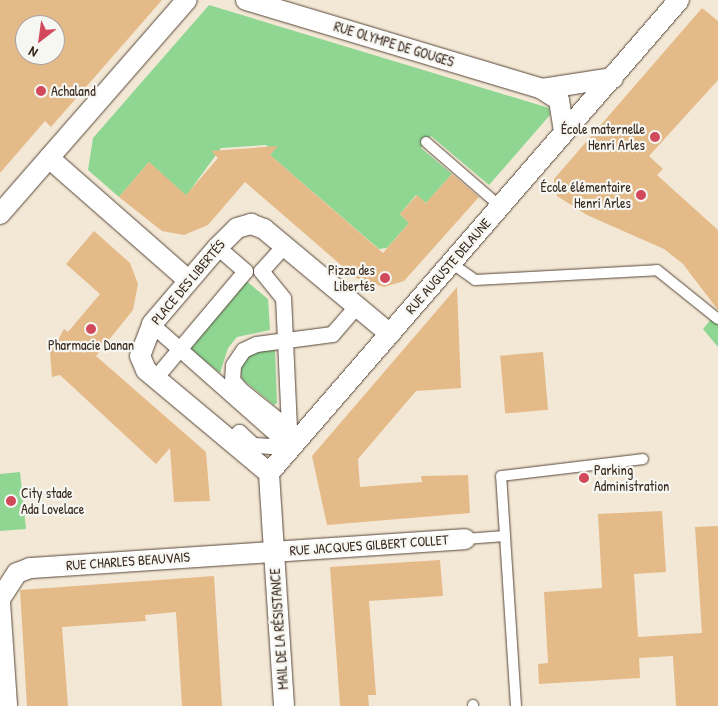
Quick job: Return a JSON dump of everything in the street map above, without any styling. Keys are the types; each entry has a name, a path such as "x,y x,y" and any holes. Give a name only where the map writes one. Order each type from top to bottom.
{"street":[{"path":"0,214 186,0"},
{"name":"RUE OLYMPE DE GOUGES","path":"246,0 542,89 559,100 564,132"},
{"name":"RUE AUGUSTE DELAUNE","path":"269,473 679,0"},
{"name":"RUE OLYMPE DE GOUGES","path":"542,89 613,78"},
{"path":"49,158 188,280"},
{"name":"PLACE DES LIBERTÉS","path":"269,473 146,370 140,356 142,343 152,324 188,280 228,235 252,224 264,228 390,334"},
{"path":"223,252 245,270 261,271 283,298 288,340 287,432 272,446 253,445 238,432 255,415"},
{"path":"261,271 279,252"},
{"path":"160,372 176,348 245,270"},
{"path":"287,432 232,380 232,365 242,350 288,340 332,334 350,313"},
{"path":"157,329 176,348 255,415 287,432"},
{"path":"269,473 273,552"},
{"name":"RUE JACQUES GILBERT COLLET","path":"273,552 465,539"},
{"name":"RUE CHARLES BEAUVAIS","path":"7,706 0,601 16,573 30,568 273,552"},
{"name":"MAIL DE LA RÉSISTANCE","path":"273,552 284,706"}],"lane":[{"path":"426,142 500,206"},
{"path":"451,263 475,280 657,270 718,320"},
{"path":"516,706 501,476 643,459"},
{"path":"465,539 505,536"}],"green space":[{"path":"209,5 549,108 550,115 489,185 431,136 421,148 452,174 426,203 416,195 400,214 409,223 387,248 379,249 270,155 273,151 266,145 221,148 186,196 149,162 119,197 88,170 93,138"},
{"path":"245,280 268,299 270,330 237,337 228,348 220,373 189,348"},
{"path":"718,311 718,347 703,329"},
{"path":"275,349 277,403 274,405 242,379 240,366 254,351"},
{"name":"City stade Ada Lovelace","path":"20,472 26,529 0,531 0,474"}],"building":[{"name":"Achaland","path":"0,0 162,0 51,127 45,121 0,173"},
{"path":"702,8 718,21 718,80 649,156 663,169 657,175 718,230 718,310 683,264 664,249 587,215 557,196 554,185 554,179"},
{"path":"278,146 270,155 383,253 409,223 400,214 417,195 426,203 452,174 479,197 404,281 384,287 356,278 245,182 208,225 184,235 162,231 119,197 149,162 186,195 218,158 211,151"},
{"path":"94,231 130,263 138,284 133,310 96,356 206,452 210,501 174,502 170,448 156,464 60,375 52,377 49,340 57,342 64,329 68,332 100,294 66,264"},
{"path":"457,287 461,388 416,391 358,459 360,487 422,482 421,476 468,475 470,513 327,525 312,456"},
{"path":"543,352 548,410 505,414 500,356"},
{"path":"662,511 666,572 634,574 638,637 702,633 695,527 718,526 718,706 676,706 673,656 639,658 640,678 539,684 538,664 548,663 544,592 602,588 598,514"},
{"path":"440,560 443,596 369,601 376,695 368,695 369,706 340,706 330,567"},
{"path":"214,576 222,706 182,706 176,612 145,615 146,621 62,627 68,706 27,706 20,590"}],"place":[{"name":"Achaland","path":"41,91"},
{"name":"École maternelle Henri Arles","path":"655,137"},
{"name":"École élémentaire Henri Arles","path":"641,195"},
{"name":"Pizza des Libertés","path":"385,278"},
{"name":"Pharmacie Danan","path":"91,329"},
{"name":"Parking Administration","path":"584,478"},
{"name":"City stade Ada Lovelace","path":"11,501"}]}
